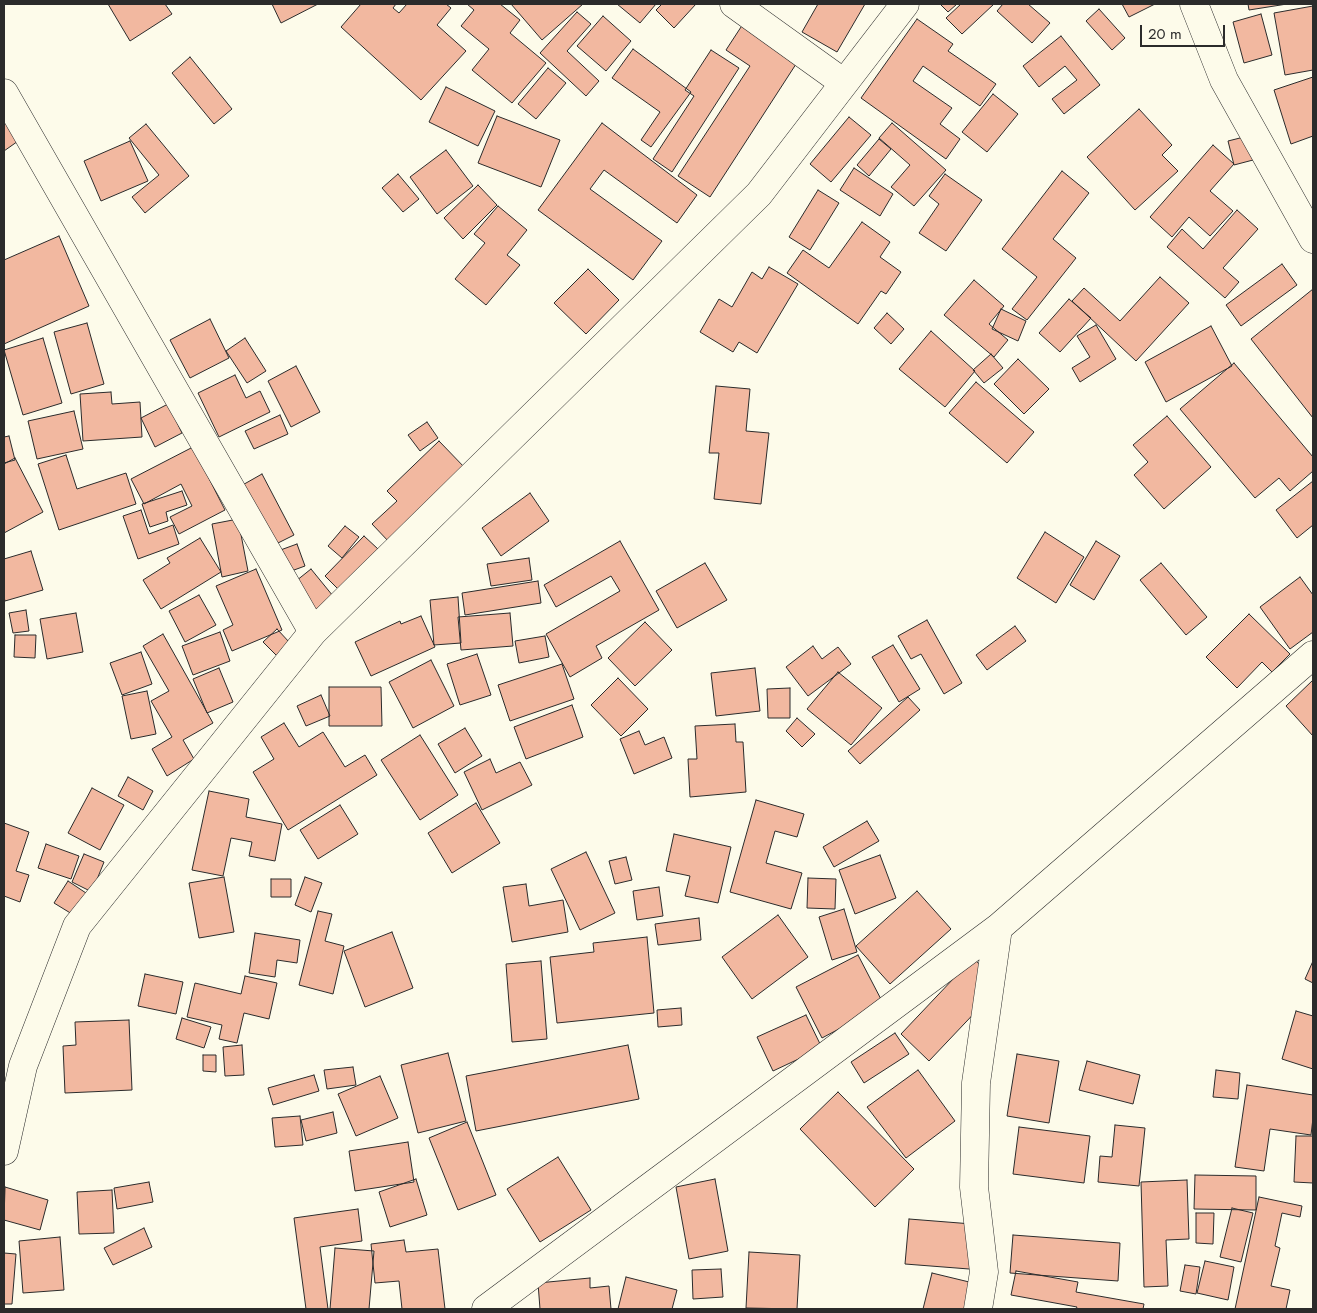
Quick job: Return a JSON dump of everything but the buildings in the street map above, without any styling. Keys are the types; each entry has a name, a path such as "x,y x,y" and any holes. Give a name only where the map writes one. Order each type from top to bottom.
{"street":[{"path":"734,4 844,83"},
{"path":"4,1151 23,1066 77,926 313,632 759,194 905,4"},
{"path":"1194,4 1224,80 1313,239"},
{"path":"4,93 313,632"},
{"path":"486,1309 998,928 1313,655"},
{"path":"978,1309 984,1272 974,1187 976,1083 998,928"},
{"path":"4,1085 23,1066"}]}
